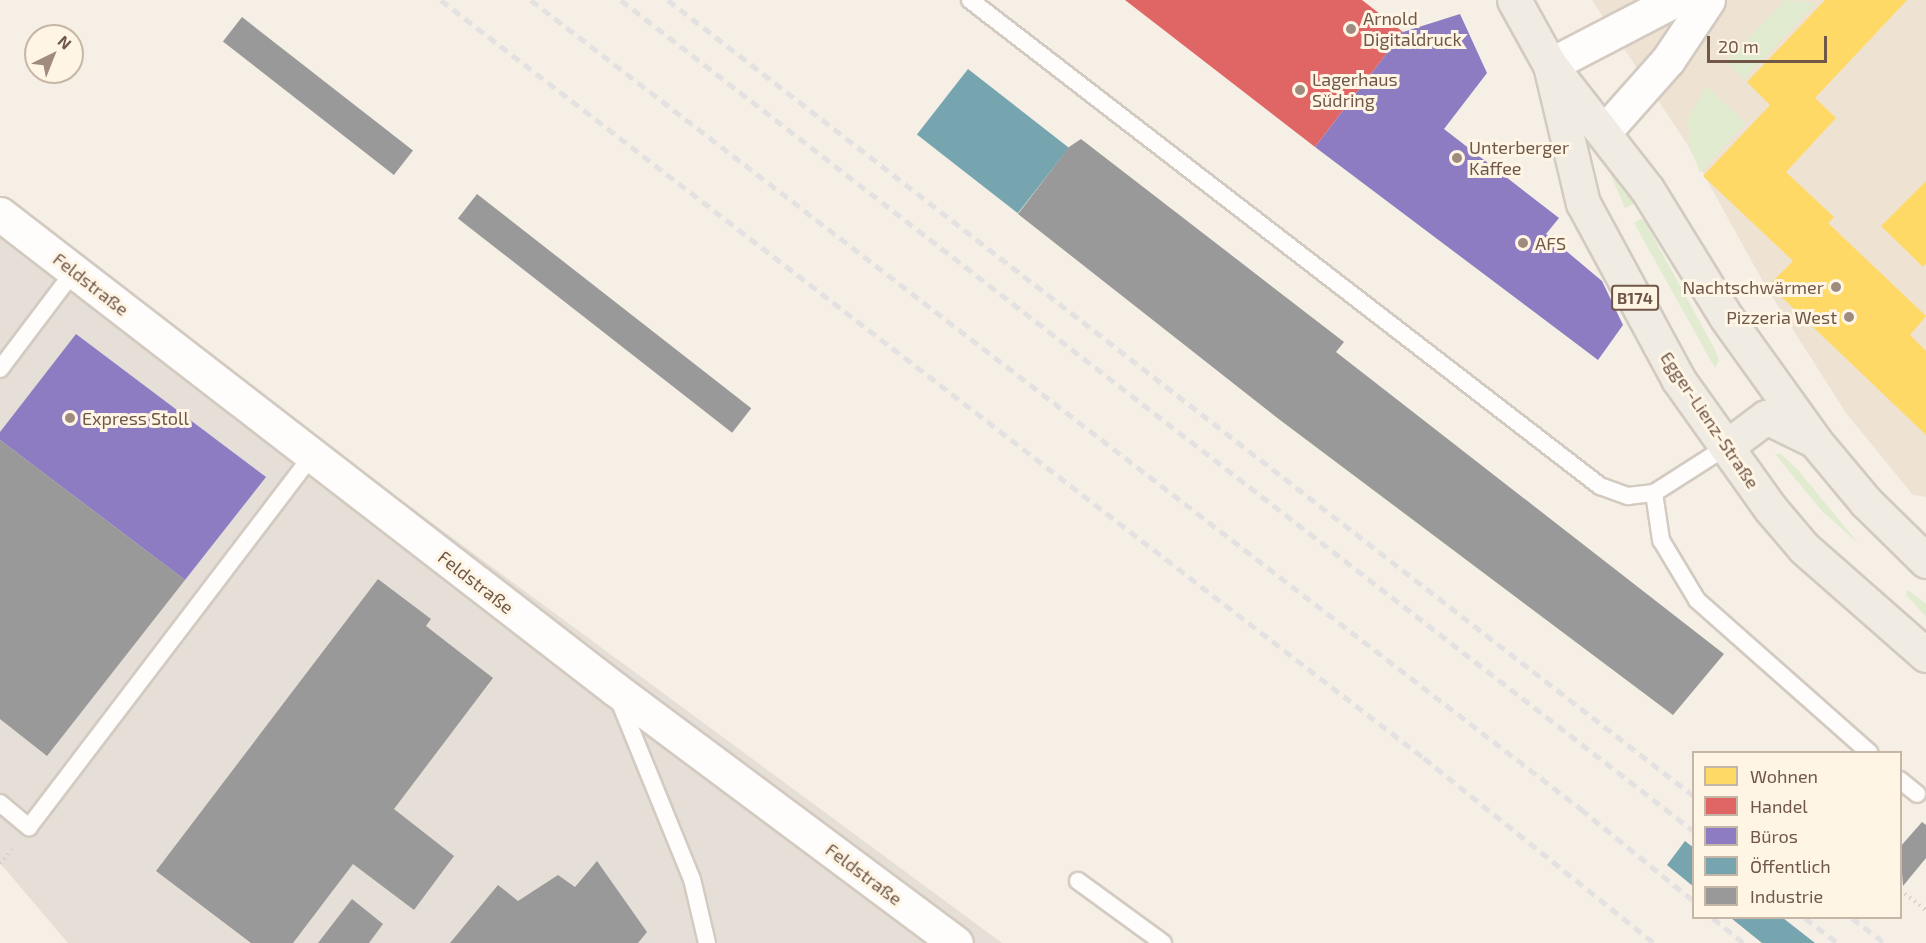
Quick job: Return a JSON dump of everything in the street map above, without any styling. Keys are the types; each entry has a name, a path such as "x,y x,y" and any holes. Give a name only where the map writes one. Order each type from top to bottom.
{"main road":[{"name":"Egger-Lienz-Straße","path":"1514,0 1550,65 1647,189 1726,317 1815,441 1866,502 1926,561"},
{"name":"Egger-Lienz-Straße","path":"1550,65 1583,203 1678,379 1726,447 1804,548 1926,655"},
{"path":"1726,447 1766,417 1815,441"}],"street":[{"path":"1550,65 1675,0"},
{"path":"1604,132 1668,60 1708,0"},
{"name":"Feldstraße","path":"0,214 615,689 957,943"}],"lane":[{"path":"970,0 1592,480 1614,493 1628,496 1654,493 1726,447"},
{"path":"0,369 74,271"},
{"path":"0,802 29,828 312,455"},
{"path":"1654,493 1661,540 1697,600 1867,751"},
{"path":"615,689 692,879 707,943"},
{"path":"1902,782 1917,794"},
{"path":"1078,881 1163,943"}],"path":[{"path":"1902,892 1926,910"}],"shaded area":[{"path":"1592,0 1926,0 1926,497 1913,495 1846,413 1766,287 1687,144"},
{"path":"0,204 1002,943 68,943 0,863"}],"green space":[{"path":"1785,0 1816,3 1744,79 1726,62"},
{"path":"1706,86 1746,123 1700,173 1690,146 1688,119"},
{"path":"1598,145 1612,160 1635,203 1625,208"},
{"path":"1643,218 1714,348 1719,360 1715,368 1634,223"},
{"path":"1775,454 1781,454 1798,470 1858,543 1822,511"},
{"path":"1908,590 1926,604 1926,617 1906,595"}],"building: Wohnen":[{"path":"1825,0 1907,0 1815,98 1836,118 1786,172 1834,217 1828,223 1926,316 1910,335 1926,351 1926,435 1769,285 1793,261 1703,176 1770,105 1747,82"},
{"path":"1926,181 1926,264 1923,267 1881,226"}],"building: Handel":[{"name":"Lagerhaus Südring","path":"1125,0 1362,0 1403,32 1315,147"}],"building: Büros":[{"path":"1460,14 1487,73 1444,129 1559,218 1546,234 1602,281 1623,325 1598,360 1315,147 1403,32"},
{"path":"76,334 266,477 185,580 0,440 0,432"}],"building: Öffentlich":[{"path":"968,69 1069,148 1018,213 917,134"},
{"path":"1685,841 1692,846 1692,885 1667,865"},
{"path":"1732,919 1784,919 1815,943 1762,943"}],"building: Industrie":[{"path":"242,17 413,151 394,175 223,41"},
{"path":"1081,139 1344,342 1336,352 1724,654 1673,715 1280,420 1018,214 1069,147"},
{"path":"477,194 751,408 732,433 458,218"},
{"path":"0,440 185,580 47,756 0,719"},
{"path":"378,579 431,619 426,626 493,678 394,809 454,856 414,910 353,864 293,943 251,943 156,871"},
{"path":"1922,822 1926,825 1926,858 1903,886 1902,873 1902,845"},
{"path":"597,861 647,932 638,943 450,943 498,885 518,901 558,875 575,887"},
{"path":"352,899 383,924 369,943 318,943"}],"railway":[{"path":"441,0 1424,758 1654,943"},
{"path":"531,0 1581,809 1692,899"},
{"path":"621,0 1692,829"},
{"path":"668,0 1692,794"},
{"path":"1714,919 1744,943"},
{"path":"1806,919 1838,943"},
{"path":"1853,919 1885,943"}],"place":[{"name":"Arnold Digitaldruck","path":"1351,29"},
{"name":"Lagerhaus Südring","path":"1300,90"},
{"name":"Unterberger Kaffee","path":"1457,158"},
{"name":"AFS","path":"1523,243"},
{"name":"Nachtschwärmer","path":"1836,287"},
{"name":"Pizzeria West","path":"1849,317"},
{"name":"Express Stoll","path":"70,418"}]}
